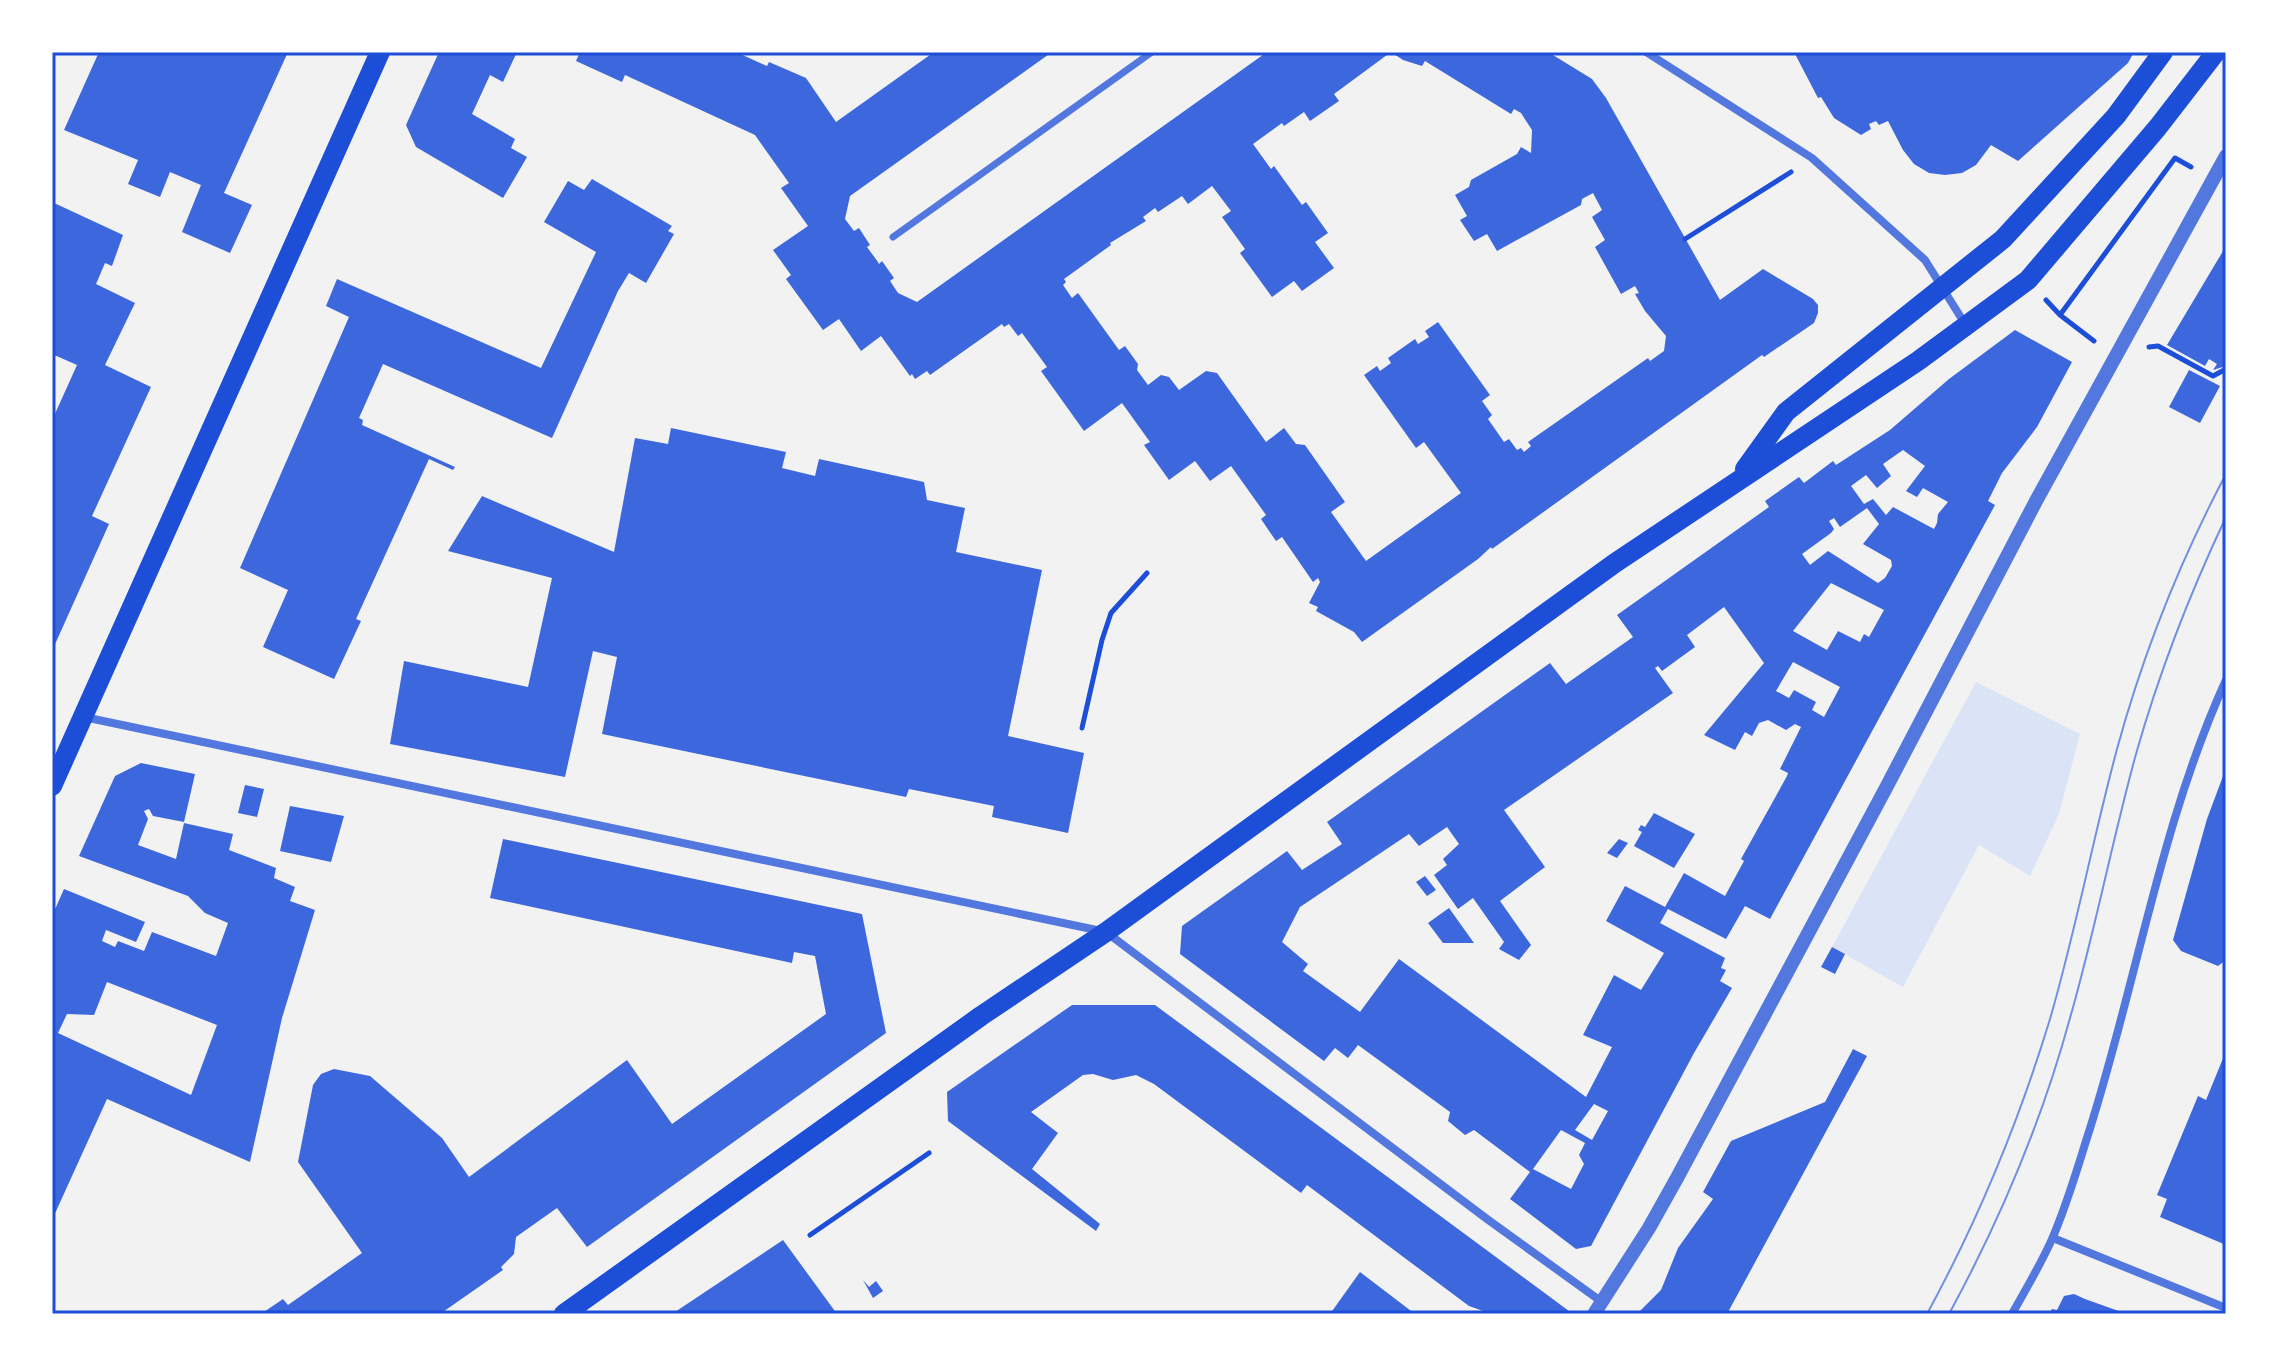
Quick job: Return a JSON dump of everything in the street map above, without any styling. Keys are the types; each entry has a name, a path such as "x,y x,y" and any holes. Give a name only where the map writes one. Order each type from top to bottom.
{"main road":[{"path":"52,786 380,52"},
{"path":"1735,482 1786,412 2003,239 2116,116 2163,52"},
{"path":"564,1314 981,1016 1106,932 1615,563 1918,361 2028,280 2158,127 2216,52"}],"street":[{"path":"893,237 1152,52"},
{"path":"1646,52 1812,158 1925,260 1965,325"},
{"path":"84,717 1106,932 1487,1219 1598,1308 1685,1164 2117,352 2226,156"},
{"path":"2012,1314 2053,1238 2097,1109 2161,861 2186,780 2226,680"},
{"path":"2053,1238 2226,1308"}],"path":[{"path":"1685,239 1812,158"},
{"path":"2060,315 2175,158 2213,179"},
{"path":"2028,280 2060,315 2087,337 2117,352 2158,346 2213,376 2226,369"},
{"path":"1082,728 1111,613 1147,573"},
{"path":"810,1235 929,1153"}],"shaded area":[{"path":"1976,682 2080,734 2059,814 2030,876 1979,845 1903,987 1832,947"}],"building":[{"path":"99,52 288,52 224,193 252,205 230,253 182,232 201,185 170,172 160,197 128,184 138,160 64,130"},
{"path":"439,52 517,52 503,82 490,75 472,114 515,139 511,148 527,157 503,198 416,147 406,125"},
{"path":"580,52 736,52 806,78 836,122 934,52 1052,52 850,196 845,219 854,231 859,228 870,245 867,247 894,278 890,281 898,293 917,302 1267,52 1391,52 1548,52 1592,79 1606,98 1720,300 1763,269 1813,299 1818,305 1818,313 1814,323 1764,357 1762,355 1362,642 1354,632 1316,611 1318,607 1309,603 1320,582 1318,578 1313,582 1282,537 1276,541 1261,519 1266,515 1231,466 1210,481 1195,461 1169,480 1144,445 1150,442 1122,403 1084,431 1041,371 1047,367 1022,333 1018,336 1009,324 1004,327 1002,324 930,375 927,371 915,379 881,336 861,351 839,319 823,330 786,279 791,275 773,250 808,226 781,188 789,183 755,135 625,75 622,82 576,61","holes":["1391,52 1422,66 1425,61 1511,114 1514,109 1521,113 1532,130 1531,153 1521,147 1517,154 1471,180 1469,187 1455,195 1467,216 1460,220 1474,241 1487,234 1497,251 1581,205 1582,199 1593,193 1602,210 1592,217 1605,240 1595,247 1621,294 1635,286 1639,293 1635,294 1645,311 1666,336 1664,351 1650,361 1648,358 1528,442 1531,446 1524,452 1521,448 1517,450 1509,439 1504,442 1488,419 1492,415 1482,401 1490,395 1438,322 1425,331 1429,337 1418,344 1415,339 1388,358 1391,363 1380,371 1377,366 1364,375 1416,448 1424,442 1461,493 1366,561 1331,512 1345,502 1305,445 1296,444 1284,428 1266,442 1217,373 1206,371 1179,390 1169,377 1161,375 1148,385 1125,346 1119,350 1078,293 1072,298 1063,285 1066,282 1064,279 1110,243 1146,221 1143,217 1155,208 1158,212 1182,196 1188,204 1212,186 1231,211 1222,217 1245,249 1240,253 1272,297 1294,281 1302,291 1334,268 1315,242 1328,233 1306,202 1302,205 1274,166 1271,169 1253,144 1304,112 1310,121 1339,101 1334,94"]},
{"path":"1794,52 2134,52 2128,63 2018,161 1991,145 1976,165 1962,173 1945,175 1929,173 1914,164 1888,121 1879,125 1876,121 1869,124 1871,129 1861,135 1834,118 1821,97 1818,98"},
{"path":"592,179 672,226 668,231 674,234 646,283 629,273 618,291 552,438 383,364 359,418 363,420 362,425 455,467 453,470 429,459 356,619 361,621 334,679 263,647 288,590 240,568 349,317 326,306 337,279 541,368 596,252 544,222 568,181 584,190"},
{"path":"52,202 123,235 112,266 105,263 96,284 135,303 105,365 151,387 92,516 109,524 52,651 52,415 77,365 52,354"},
{"path":"2226,246 2226,366 2213,370 2217,364 2209,359 2205,366 2167,345"},
{"path":"2015,330 2072,362 2037,427 2002,473 1988,501 1995,505 1770,919 1745,906 1726,939 1668,909 1660,923 1725,958 1721,968 1726,970 1720,981 1732,988 1591,1246 1576,1249 1510,1199 1530,1172 1474,1130 1465,1135 1448,1121 1450,1112 1358,1045 1348,1058 1335,1048 1324,1061 1180,954 1182,926 1287,851 1302,870 1342,844 1327,822 1550,663 1566,684 1633,637 1617,615 1769,507 1765,501 1799,477 1804,483 1833,461 1836,465 1890,430 1949,379","holes":["1903,450 1925,466 1906,491 1917,497 1923,488 1948,502 1938,514 1934,529 1893,507 1886,515 1873,499 1864,504 1851,486 1866,475 1877,488 1891,476 1883,464","1867,508 1879,524 1863,544 1891,560 1892,566 1885,578 1878,583 1828,551 1810,565 1802,554 1831,533 1834,529 1829,521 1834,518 1840,527","1831,583 1884,610 1869,637 1864,634 1860,642 1838,631 1827,650 1793,631","1724,607 1764,663 1704,735 1735,750 1745,732 1752,736 1759,723 1768,720 1786,730 1795,724 1801,727 1780,769 1788,773 1787,776 1741,859 1744,861 1725,896 1684,873 1665,907 1625,886 1606,921 1664,953 1641,990 1614,975 1583,1035 1612,1047 1586,1097 1399,959 1360,1012 1303,971 1308,964 1282,942 1300,907 1409,834 1419,846 1447,827 1459,844 1443,859 1447,865 1434,875 1458,909 1473,898 1504,942 1499,949 1519,960 1531,945 1500,901 1545,867 1504,810 1673,693 1655,668 1658,666 1662,671 1695,647 1687,635","1793,662 1840,687 1824,717 1812,710 1816,702 1794,690 1789,698 1776,691","1594,1104 1608,1111 1592,1140 1575,1130","1561,1130 1585,1143 1579,1155 1584,1164 1571,1189 1533,1169"]},
{"path":"2189,370 2220,386 2200,423 2169,407"},
{"path":"671,428 786,452 782,468 815,476 819,459 924,482 927,500 965,508 956,552 1042,570 1008,736 1084,753 1068,833 992,817 994,806 909,789 906,797 602,734 617,657 593,651 565,777 390,744 404,661 528,687 552,578 448,551 482,496 614,552 635,438 668,444"},
{"path":"141,763 195,774 184,822 153,816 149,809 144,811 148,819 138,845 176,859 184,823 233,834 229,850 276,868 274,878 295,887 290,901 315,910 282,1018 250,1162 107,1099 52,1220 52,916 64,889 145,922 136,942 106,930 102,941 115,947 118,941 144,951 152,932 216,956 228,923 205,913 188,896 79,856 115,776","holes":["107,982 217,1025 191,1095 58,1033 67,1014 94,1015"]},
{"path":"2226,768 2226,960 2218,966 2181,951 2173,940 2207,819"},
{"path":"245,785 264,789 257,817 238,813"},
{"path":"290,806 344,816 331,862 280,851"},
{"path":"1654,813 1695,834 1674,868 1634,846 1642,832 1638,830 1641,825 1645,827"},
{"path":"503,839 862,914 886,1033 587,1247 557,1208 516,1237 514,1254 501,1267 503,1270 440,1314 261,1314 283,1299 288,1305 362,1253 298,1162 313,1085 321,1074 334,1069 370,1076 442,1138 469,1177 627,1060 672,1124 826,1014 815,956 794,952 792,963 490,898"},
{"path":"1619,839 1628,843 1617,858 1607,853"},
{"path":"1425,876 1436,890 1427,896 1416,882"},
{"path":"1449,908 1474,943 1443,943 1428,923"},
{"path":"1832,947 1845,954 1835,974 1821,967"},
{"path":"1072,1005 1155,1005 1573,1314 1485,1314 1469,1306 1307,1185 1301,1193 1154,1084 1136,1075 1113,1080 1093,1074 1083,1075 1031,1112 1058,1133 1032,1169 1100,1224 1096,1231 948,1121 947,1092"},
{"path":"1853,1049 1867,1056 1727,1314 1637,1314 1661,1290 1678,1248 1713,1199 1703,1192 1731,1141 1825,1102"},
{"path":"2226,1051 2226,1245 2160,1217 2167,1199 2157,1195 2198,1096 2206,1100"},
{"path":"783,1240 837,1314 672,1314"},
{"path":"1360,1272 1415,1314 1330,1314"},
{"path":"863,1280 869,1287 876,1281 883,1291 873,1298"},
{"path":"2074,1294 2127,1314 2049,1314 2052,1309 2057,1310 2064,1296"}],"tram line":[{"path":"1927,1314 1980,1206 2025,1095 2050,1019 2127,713 2178,574 2226,474"},
{"path":"1949,1314 1985,1243 2033,1132 2079,985 2145,724 2176,634 2226,517"}]}
